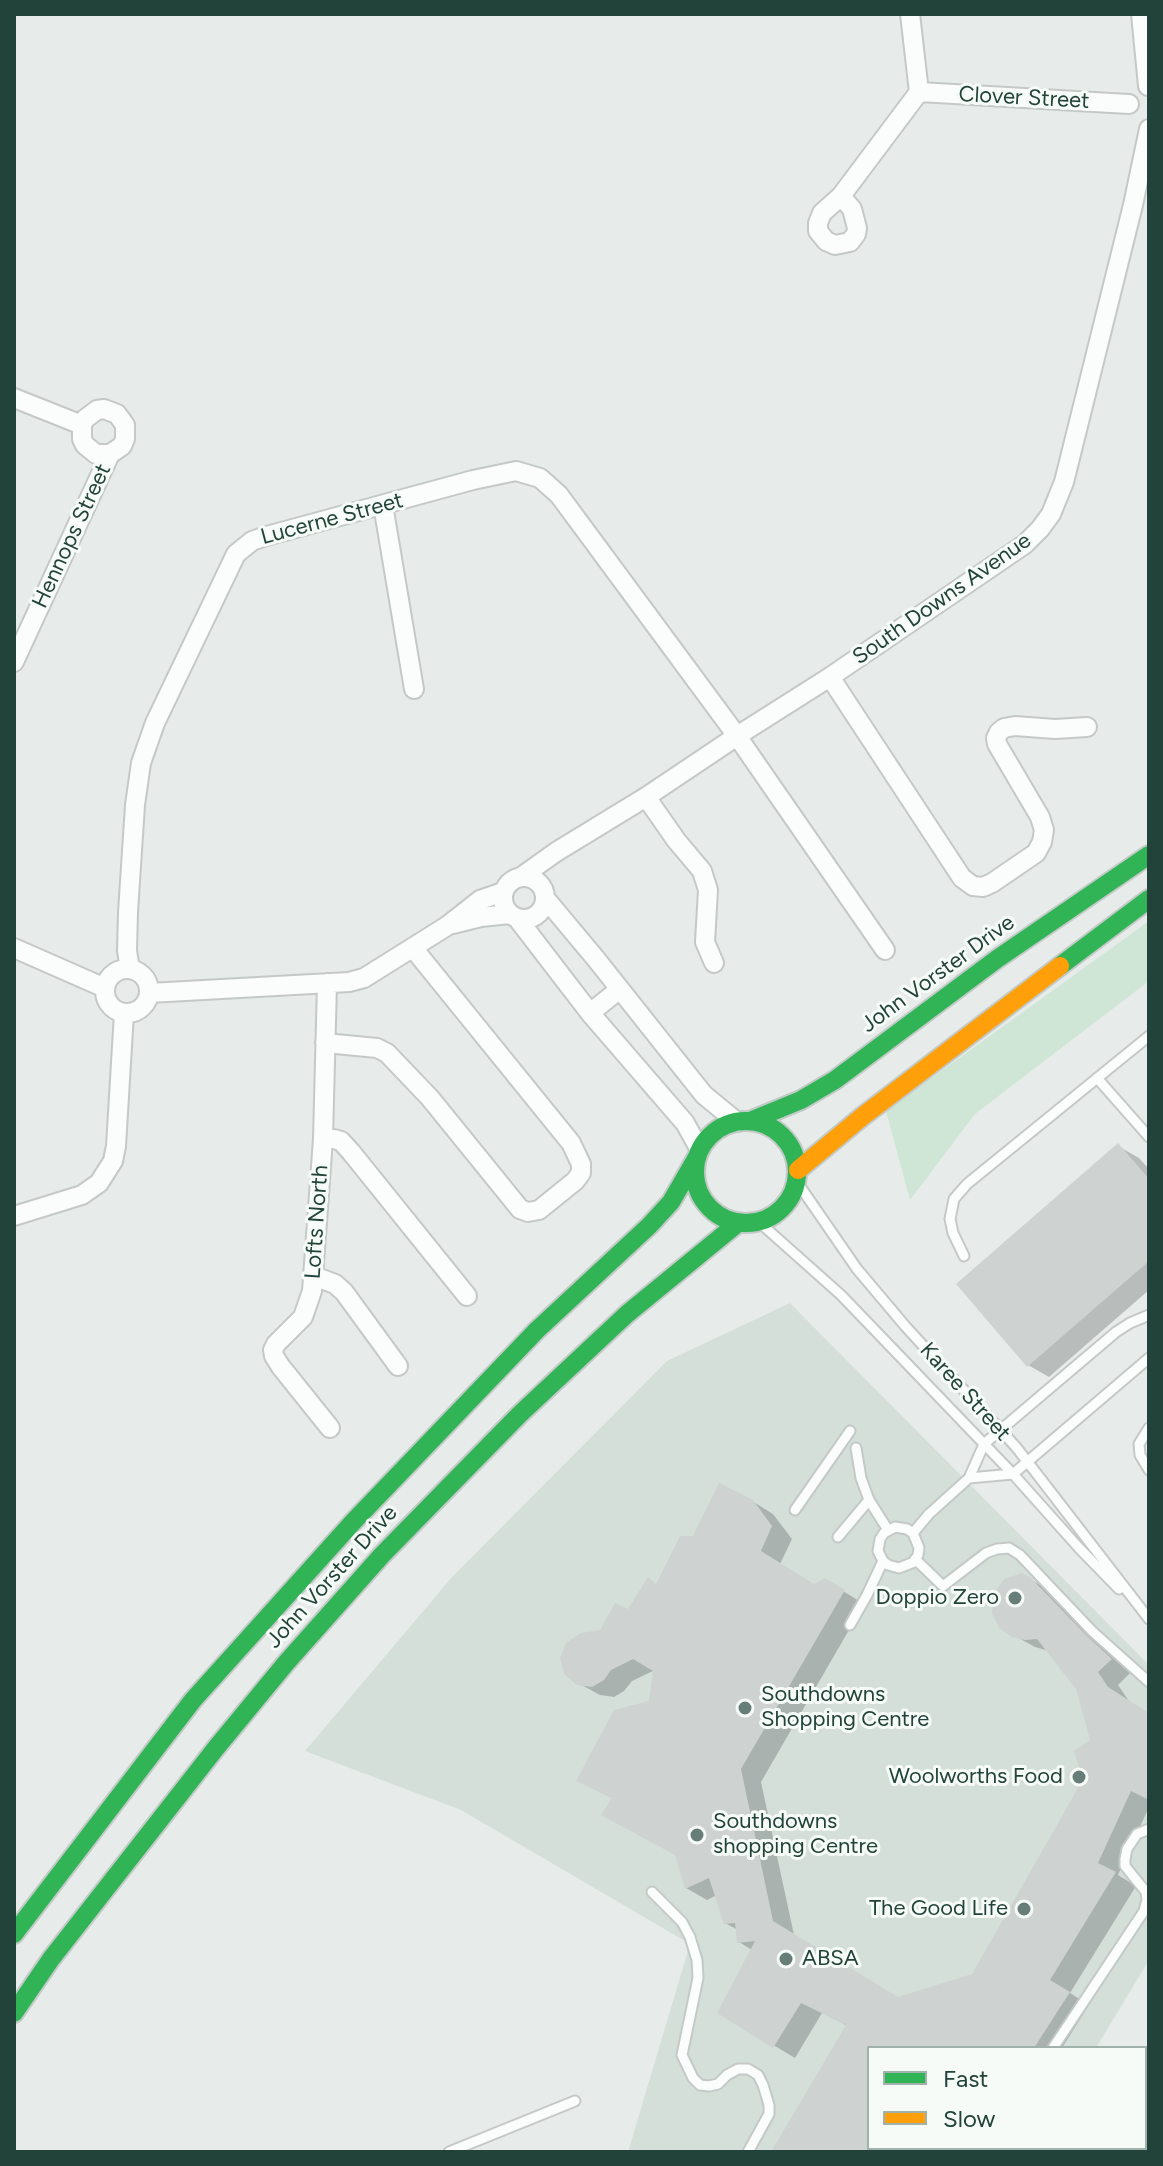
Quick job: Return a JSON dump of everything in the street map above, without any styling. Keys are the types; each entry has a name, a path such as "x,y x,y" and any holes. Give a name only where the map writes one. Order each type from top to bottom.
{"street":[{"path":"841,196 919,92 910,14"},
{"path":"1141,14 1149,86 1135,91 1129,104 1133,117 1149,126"},
{"name":"Clover Street","path":"919,92 1129,104"},
{"name":"South Downs Avenue","path":"521,877 830,677 1025,544 1040,529 1051,514 1064,482 1133,205 1149,126"},
{"path":"14,398 82,425"},
{"name":"Hennops Street","path":"14,661 110,454 122,446 125,425 117,414 97,410 85,419 81,432 85,445 96,454 110,454"},
{"name":"Lucerne Street","path":"130,969 128,912 141,763 155,723 236,554 252,541 516,471 540,478 559,495 737,736 885,950"},
{"path":"383,505 414,689"},
{"path":"830,677 962,878 973,886 983,887 992,883 1036,853 1042,842 1044,830 1040,817 997,744 999,732 1015,726 1055,729 1087,727"},
{"path":"646,797 702,871 708,890 705,942 714,963"},
{"name":"South Downs Avenue","path":"543,892 560,859 574,842"},
{"name":"John Vorster Drive","path":"743,1121 801,1100 835,1080 997,959 1149,855"},
{"path":"699,1153 685,1123 590,1013 503,904 503,892 510,882 521,877 533,879 704,1095 743,1121 767,1126 783,1136 793,1151 797,1176 790,1200 777,1214 759,1222 738,1223 721,1218 708,1206 699,1191 695,1174 699,1153 709,1137 722,1127 743,1121"},
{"path":"149,993 349,982 364,978 447,926 480,900 503,892"},
{"path":"447,926 481,917 533,917 542,909 543,892"},
{"path":"797,1176 863,1116 1149,899"},
{"path":"14,948 105,988"},
{"path":"325,1043 377,1048 387,1053 430,1098 520,1209 528,1212 539,1210 575,1181 581,1173 581,1164 571,1143 413,948"},
{"path":"130,969 146,980 149,993 141,1008 133,1013 124,1013 109,1005 105,988 114,973 130,969"},
{"name":"Lofts North","path":"327,983 323,1139 314,1276 309,1304 303,1317 273,1350 281,1367 330,1428"},
{"path":"590,1013 620,989"},
{"path":"14,1216 82,1195 99,1183 113,1161 124,1013"},
{"path":"323,1139 341,1141 467,1296"},
{"name":"John Vorster Drive","path":"14,1934 193,1700 353,1522 493,1375 649,1226 671,1202 699,1153"},
{"name":"John Vorster Drive","path":"14,2013 51,1959 216,1748 382,1555 520,1414 627,1314 738,1223"},
{"path":"314,1276 335,1284 344,1292 398,1366"}],"lane":[{"path":"964,1256 950,1219 954,1199 982,1170 1149,1036"},
{"path":"1097,1078 1149,1137"},
{"name":"Karee Street","path":"797,1176 857,1269 1027,1462 1149,1619"},
{"name":"Karee Street","path":"759,1222 841,1295 1013,1474 1094,1564 1134,1602"},
{"path":"913,1533 969,1478 984,1444 1116,1332 1149,1315"},
{"path":"969,1478 1013,1474 1149,1358"},
{"path":"1149,1428 1139,1444 1140,1455 1149,1470"},
{"path":"795,1510 850,1431"},
{"path":"856,1448 861,1478 869,1500 888,1530"},
{"path":"838,1537 869,1500"},
{"path":"902,1527 913,1533 919,1548 908,1566 899,1568 883,1561 878,1544 888,1530 902,1527"},
{"path":"915,1559 943,1586 986,1553 1009,1548 1020,1555 1092,1631 1149,1682"},
{"path":"850,1625 883,1561"},
{"path":"1054,2046 1144,1911 1146,1892 1125,1866 1125,1859 1127,1849 1137,1834 1149,1829"},
{"path":"652,1892 682,1922 697,1960 698,1978 682,2055 693,2078 700,2085 709,2086 718,2084 738,2069 748,2069 758,2075 763,2085 769,2114 748,2152"},
{"path":"449,2152 575,2101"}],"shaded area":[{"name":"Southdowns Shopping Centre","path":"790,1303 1149,1665 1149,1960 1097,2046 867,2046 867,2150 1036,2150 1034,2152 628,2152 690,1944 461,1810 305,1751 452,1577 667,1361"}],"green space":[{"path":"1149,921 1149,981 975,1114 910,1200 886,1111"}],"building":[{"path":"1118,1143 1149,1179 1149,1261 1027,1367 956,1284"},
{"name":"Southdowns shopping Centre","path":"719,1483 753,1500 772,1526 761,1551 814,1584 825,1578 845,1590 741,1769 773,1921 898,1997 972,1974 1078,1788 1079,1768 1074,1751 1090,1740 1076,1689 1037,1639 1012,1637 999,1628 992,1613 993,1596 1004,1579 1022,1573 1030,1577 1112,1659 1098,1672 1108,1687 1149,1713 1149,1800 1131,1791 1098,1863 1116,1872 1050,1980 1070,1992 1035,2046 867,2046 869,2152 771,2152 846,2025 801,2003 773,2048 717,2013 755,1941 737,1943 735,1923 724,1924 709,1878 685,1889 675,1855 601,1815 612,1798 576,1781 614,1710 649,1701 653,1671 633,1659 611,1670 604,1680 592,1687 577,1685 564,1674 560,1658 566,1643 581,1633 600,1630 615,1603 628,1609 648,1577 656,1584 680,1536 693,1536"}],"traffic: fast":[{"path":"750,1121 801,1100 835,1080 997,959 1149,855"},
{"path":"1060,966 1149,899"},
{"path":"746,1121 766,1125 782,1136 793,1152 797,1172 793,1192 782,1208 766,1219 746,1223 726,1219 710,1208 699,1192 695,1172 699,1152 710,1136 726,1125 746,1121"},
{"path":"14,1934 193,1700 353,1522 537,1330 649,1226 671,1202 697,1157"},
{"path":"14,2013 51,1959 216,1748 382,1555 520,1414 627,1314 738,1223"}],"traffic: slow":[{"path":"798,1170 863,1116 1060,966"}],"place":[{"name":"Doppio Zero","path":"1015,1598"},
{"name":"Southdowns Shopping Centre","path":"745,1708"},
{"name":"Woolworths Food","path":"1079,1777"},
{"name":"Southdowns shopping Centre","path":"697,1835"},
{"name":"The Good Life","path":"1024,1909"},
{"name":"ABSA","path":"786,1959"}]}
